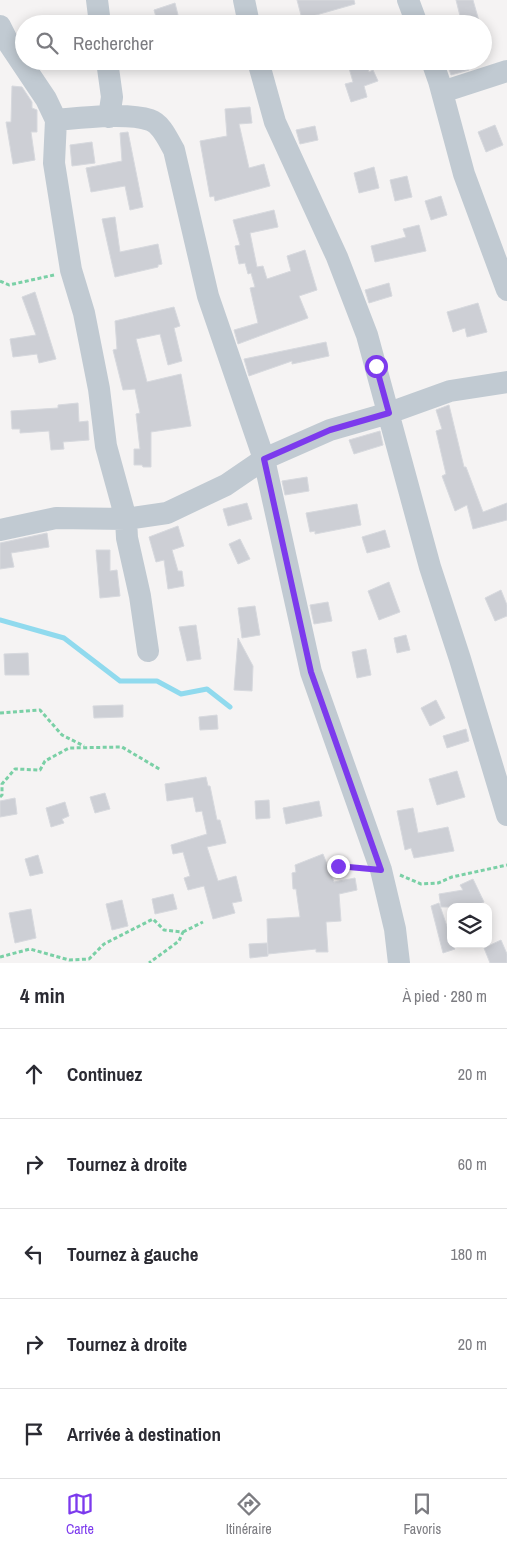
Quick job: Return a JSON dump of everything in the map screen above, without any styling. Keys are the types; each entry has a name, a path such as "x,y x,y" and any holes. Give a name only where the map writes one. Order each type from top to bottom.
{"street":[{"path":"98,0 99,15"},
{"path":"244,0 247,15"},
{"path":"408,0 414,15"},
{"path":"0,26 15,53"},
{"path":"26,70 46,99 56,120 54,163 71,270 84,313 99,389 106,446 126,519 127,538 140,596 148,652"},
{"path":"108,70 112,97 109,117"},
{"path":"260,70 274,122 337,257 367,335 430,567 507,815"},
{"path":"435,70 464,174 503,264 507,290"},
{"path":"442,92 507,71"},
{"path":"56,120 109,117 151,120 165,133 174,150 213,313 264,459 311,672 381,870 395,928 399,963"},
{"path":"0,530 56,518 126,519 168,513 226,485 264,459 330,430 389,413 450,391 507,382"}],"path":[{"path":"0,282 9,285 71,270"},
{"path":"0,713 40,710 62,735 87,747"},
{"path":"0,797 2,795 2,784 15,769 40,770 45,761 69,748 122,747 161,770"},
{"path":"338,866 381,870 421,884 438,883 452,877 507,865"},
{"path":"0,957 30,949 69,960 88,959 104,944 153,919 164,930 183,932 203,922"},
{"path":"149,963 179,941 183,932"}],"building":[{"path":"297,0 354,0 355,4 316,15 301,15"},
{"path":"456,0 473,0 477,15 460,15"},
{"path":"175,3 178,15 155,15 154,10"},
{"path":"350,70 368,70 369,72 373,70 378,81 364,86 367,97 351,102 345,84 353,82"},
{"path":"449,70 469,70 451,75"},
{"path":"12,86 22,87 32,102 32,108 37,110 37,132 31,132 35,160 13,164 6,122 11,122"},
{"path":"250,107 252,123 239,124 249,168 264,164 270,186 215,201 214,196 210,197 200,141 227,136 225,109"},
{"path":"495,125 503,145 486,152 478,132"},
{"path":"315,126 318,140 300,144 296,130"},
{"path":"128,132 143,207 130,210 125,186 91,192 86,168 122,161 120,133"},
{"path":"92,142 95,163 72,166 70,145"},
{"path":"374,167 379,188 359,193 354,173"},
{"path":"407,176 412,197 395,201 390,180"},
{"path":"441,196 447,215 431,220 425,201"},
{"path":"274,210 278,227 250,233 257,267 263,266 267,279 291,271 287,256 305,250 317,290 299,296 308,318 238,344 234,330 258,323 250,288 255,287 251,273 248,274 245,263 239,264 235,246 240,245 233,220"},
{"path":"115,217 120,252 158,244 162,264 158,265 158,267 115,277 102,219"},
{"path":"419,225 426,251 375,262 371,246 406,237 403,229"},
{"path":"389,283 392,296 369,303 365,290"},
{"path":"35,292 56,359 39,363 37,354 13,357 10,339 36,335 22,297"},
{"path":"478,303 487,332 467,337 465,328 453,332 447,312"},
{"path":"174,307 180,326 174,328 182,361 168,365 160,334 136,339 147,382 181,374 191,426 151,432 151,467 134,465 134,449 140,449 136,414 140,413 135,389 123,390 113,350 117,349 115,321"},
{"path":"326,342 329,356 292,364 292,361 249,376 244,359"},
{"path":"78,403 79,422 88,421 89,440 63,442 64,449 51,450 49,431 20,433 20,429 12,429 11,411 58,408 58,405"},
{"path":"449,405 464,467 466,467 483,512 507,503 507,520 473,529 467,505 455,511 442,476 446,474 436,431 442,429 436,410"},
{"path":"380,431 383,445 354,454 349,440"},
{"path":"307,477 309,491 285,495 282,481"},
{"path":"247,503 252,519 228,526 223,509"},
{"path":"357,504 361,525 315,534 315,531 310,532 306,513"},
{"path":"178,526 184,546 172,550 178,571 182,571 184,586 168,589 164,560 156,562 149,537"},
{"path":"385,530 390,547 367,553 362,537"},
{"path":"47,533 49,547 11,553 14,567 0,569 0,543"},
{"path":"240,539 250,559 238,564 229,544"},
{"path":"96,550 110,550 110,571 117,570 120,596 100,598"},
{"path":"389,582 400,612 379,620 368,591"},
{"path":"501,590 507,605 507,616 495,621 485,598"},
{"path":"328,602 332,621 314,624 310,605"},
{"path":"255,606 260,635 242,638 238,608"},
{"path":"196,625 201,659 187,661 179,627"},
{"path":"406,635 410,650 397,653 394,638"},
{"path":"238,638 253,666 252,691 234,690"},
{"path":"366,649 371,675 357,678 352,652"},
{"path":"28,653 29,675 5,675 4,654"},
{"path":"436,700 445,718 430,726 421,708"},
{"path":"123,705 123,717 94,718 93,706"},
{"path":"217,715 218,729 200,730 199,717"},
{"path":"466,729 469,741 447,748 443,736"},
{"path":"457,771 465,797 437,805 429,779"},
{"path":"206,777 208,786 210,786 217,820 220,820 226,843 207,847 218,881 236,876 242,901 232,903 235,913 213,919 204,886 188,890 184,878 190,876 183,852 173,854 171,845 207,834 202,811 196,812 193,797 167,801 165,784"},
{"path":"105,793 110,809 95,813 90,797"},
{"path":"15,798 17,814 0,817 0,801"},
{"path":"269,800 270,818 256,819 255,801"},
{"path":"319,801 322,816 286,824 283,808"},
{"path":"65,802 69,816 62,819 64,823 51,827 46,808"},
{"path":"413,808 418,833 448,827 454,851 414,858 411,848 405,850 397,811"},
{"path":"323,854 334,882 355,878 357,890 339,894 341,921 326,922 328,952 316,952 316,949 268,954 267,919 300,917 296,889 293,889 292,873 296,872 295,865"},
{"path":"38,855 43,873 30,876 25,859"},
{"path":"473,879 484,902 447,903 447,907 441,907 439,894 463,890 460,885"},
{"path":"173,894 177,909 155,914 152,899"},
{"path":"122,900 128,926 112,930 106,904"},
{"path":"439,903 447,926 447,948 455,949 443,953 431,906"},
{"path":"31,909 36,938 15,943 9,913"},
{"path":"501,940 507,954 507,963 490,963 484,948 492,948 492,944"},
{"path":"267,943 268,956 250,958 249,944"}],"waterway":[{"path":"0,620 64,638 120,681 157,681 181,694 207,689 230,707"}],"route":[{"path":"338,866 381,870 372,838 330,730 311,672 264,459 330,430 389,413 376,366"}]}
